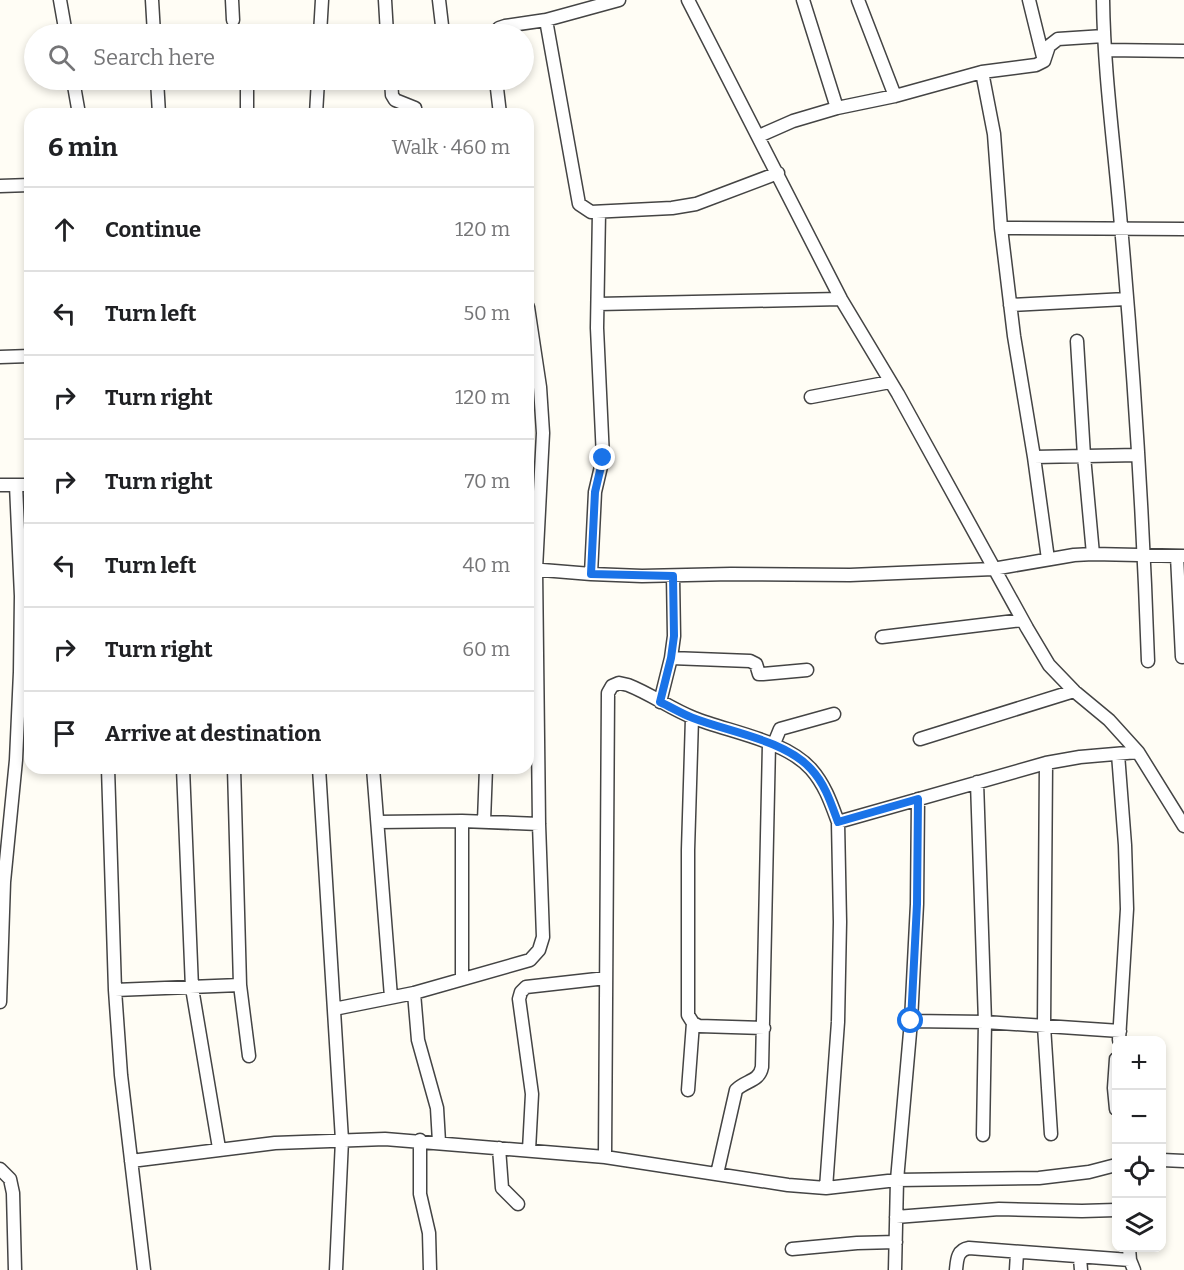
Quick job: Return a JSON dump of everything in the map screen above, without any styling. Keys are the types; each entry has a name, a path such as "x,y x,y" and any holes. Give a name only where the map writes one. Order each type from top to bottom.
{"street":[{"path":"60,0 64,24"},
{"path":"152,0 153,24"},
{"path":"232,0 233,20"},
{"path":"321,24 322,0"},
{"path":"385,0 386,24"},
{"path":"439,0 442,24"},
{"path":"519,24 546,20 619,0"},
{"path":"688,0 841,299 1049,665 1074,691 1109,720 1138,752 1184,826"},
{"path":"803,0 837,108"},
{"path":"858,0 895,96"},
{"path":"1029,0 1044,61"},
{"path":"1104,0 1105,50 1121,228 1145,555 1148,661"},
{"path":"546,20 579,204 585,209 599,212 672,208 696,204 778,173"},
{"path":"759,136 793,121 837,108 895,96 982,72 1036,65 1044,61 1050,46 1058,39 1104,36"},
{"path":"1105,50 1184,51"},
{"path":"982,72 994,134 1001,228 1010,304 1048,559"},
{"path":"75,90 78,108"},
{"path":"158,90 159,108"},
{"path":"247,90 247,108"},
{"path":"316,108 317,90"},
{"path":"392,90 395,100 415,108"},
{"path":"497,90 499,108"},
{"path":"0,186 24,185"},
{"path":"591,574 595,492 603,458 598,371 599,212"},
{"path":"1001,228 1184,228"},
{"path":"1010,304 1126,298"},
{"path":"598,304 841,299"},
{"path":"1077,341 1093,554"},
{"path":"534,347 540,387 543,433 534,544"},
{"path":"0,357 24,356"},
{"path":"811,397 890,382"},
{"path":"1034,457 1138,455"},
{"path":"0,484 24,485"},
{"path":"0,1002 4,882 16,760 20,672 21,596 16,485"},
{"path":"534,569 591,574 673,576 850,575 993,569 1093,554 1180,556 1182,657"},
{"path":"660,702 674,636 673,576"},
{"path":"882,637 1022,620"},
{"path":"334,1009 414,993 530,960 539,950 543,937 534,642"},
{"path":"671,658 750,661 756,664 757,671 763,674 807,670"},
{"path":"604,1157 608,693 612,686 620,684 646,692 660,702 692,718 771,745 790,754 810,768 826,790 838,822 840,922 838,1022 826,1188"},
{"path":"920,738 1074,691"},
{"path":"717,1174 736,1090 742,1084 760,1075 762,1067 771,745 780,729 834,714"},
{"path":"692,718 688,850 688,1015 693,1023 699,1026 764,1029"},
{"path":"838,822 1046,763 1138,752"},
{"path":"911,1021 1044,1026 1120,1036 1127,909 1118,753"},
{"path":"1046,763 1044,1026 1051,1134"},
{"path":"108,774 115,990 121,1075 144,1270"},
{"path":"183,774 192,988 219,1148"},
{"path":"234,774 240,985 249,1056"},
{"path":"319,774 342,1140 336,1270"},
{"path":"374,774 391,997"},
{"path":"484,821 486,774"},
{"path":"977,782 985,1022 983,1135"},
{"path":"896,1270 897,1180 911,1021 917,904 918,799"},
{"path":"378,822 462,820 539,824"},
{"path":"462,820 462,979"},
{"path":"529,1150 532,1094 519,999 521,992 526,987 606,978"},
{"path":"115,990 240,985"},
{"path":"414,993 418,1040 435,1097 439,1142"},
{"path":"688,1090 693,1023"},
{"path":"131,1161 219,1148 275,1143 420,1140 604,1157 826,1188 897,1180 1039,1178 1089,1172 1112,1166"},
{"path":"420,1140 420,1194 429,1233 430,1270"},
{"path":"499,1148 502,1188 518,1204"},
{"path":"1166,1160 1184,1161"},
{"path":"0,1168 10,1179 13,1193 15,1270"},
{"path":"896,1217 999,1209 1112,1210"},
{"path":"792,1249 857,1242 896,1242"},
{"path":"956,1270 960,1252 964,1249 1017,1253 1080,1264 1131,1259"},
{"path":"1016,1270 1017,1253"}],"route":[{"path":"603,458 595,492 591,574 673,576 674,636 660,702 692,718 769,744 790,754 810,768 826,790 838,822 918,799 917,904 911,1021"}]}
